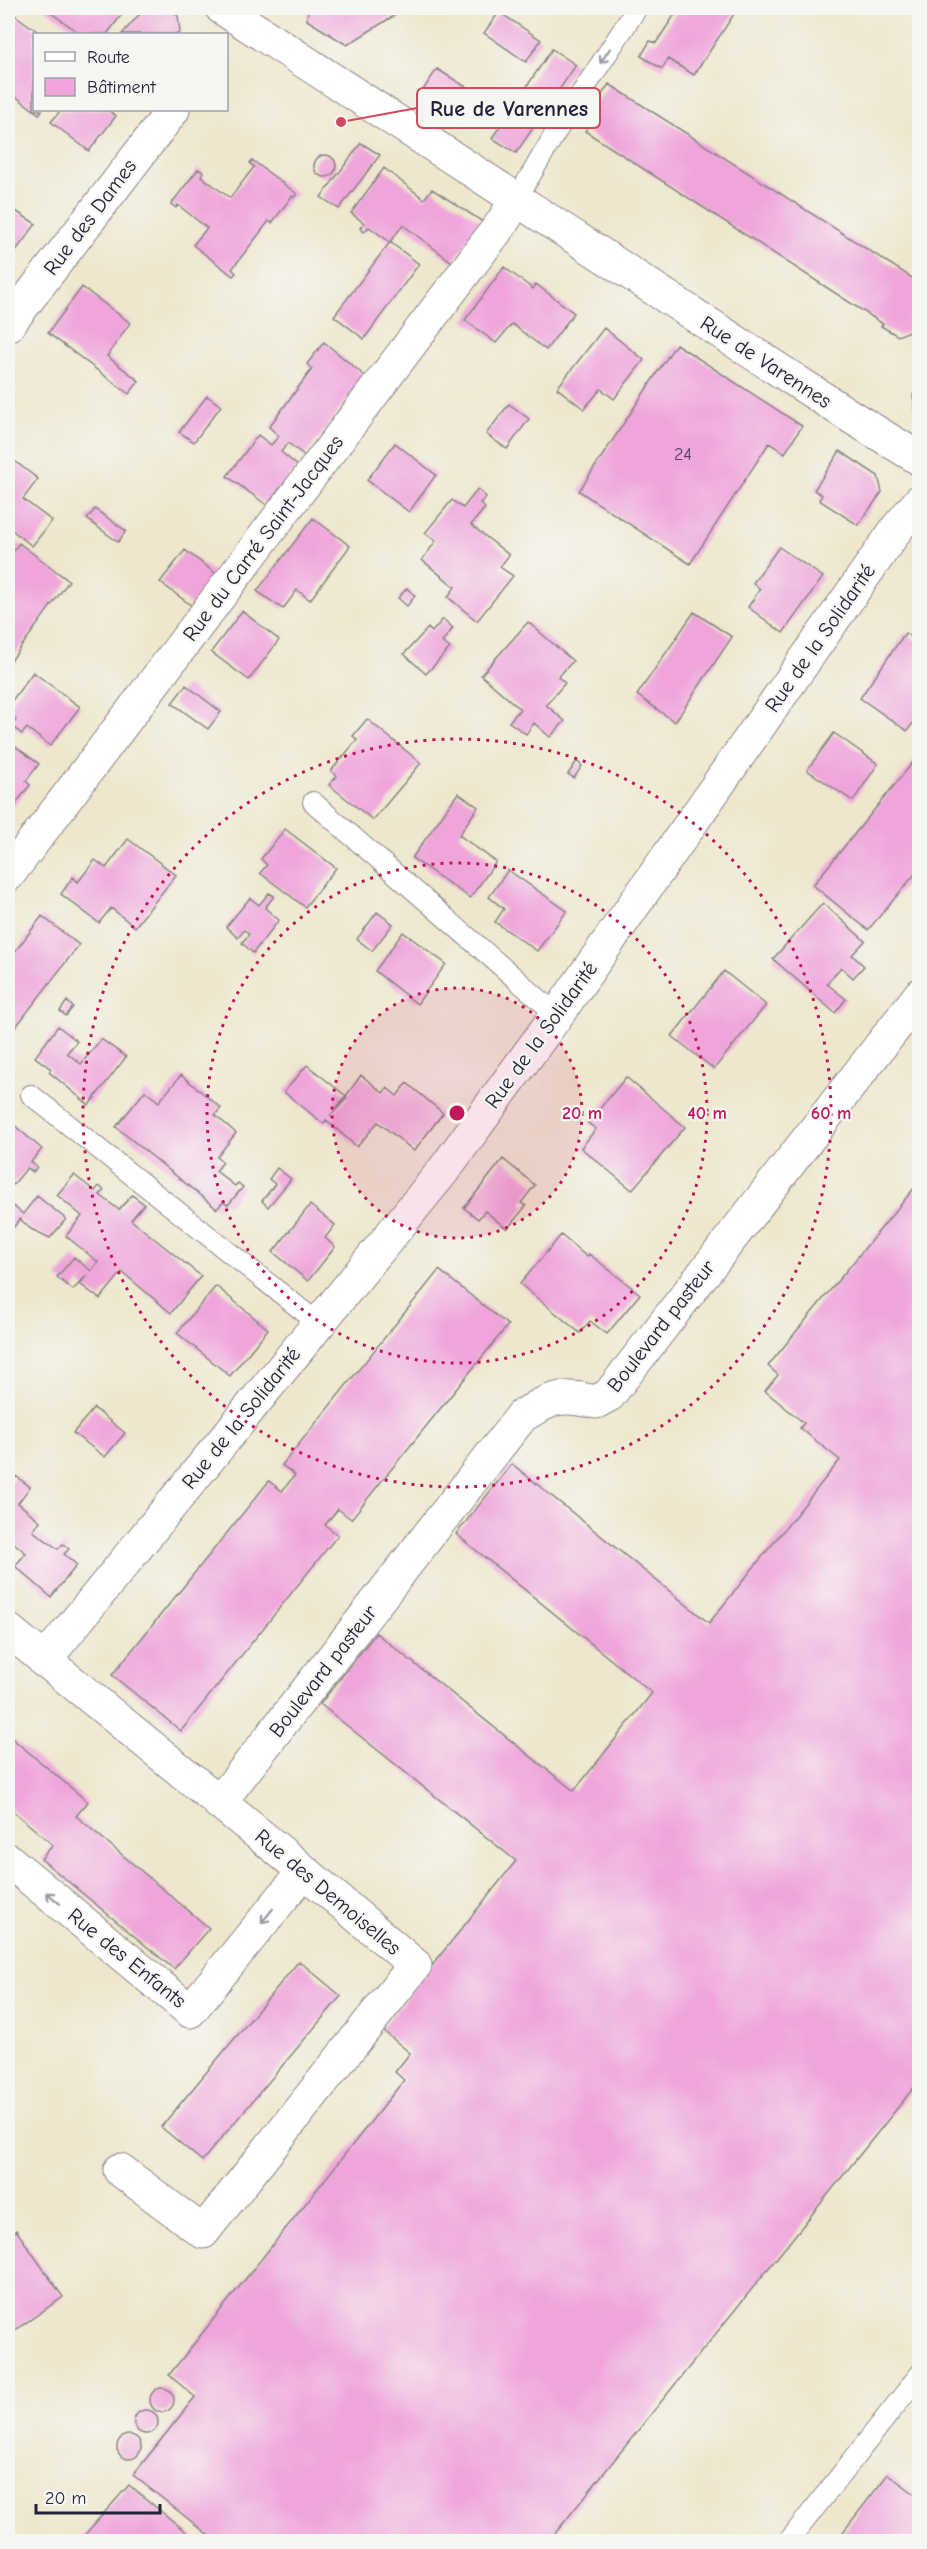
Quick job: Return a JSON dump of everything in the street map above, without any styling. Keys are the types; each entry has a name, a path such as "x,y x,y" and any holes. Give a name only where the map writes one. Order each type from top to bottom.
{"street":[{"name":"Rue de Varennes","path":"236,19 920,459"},
{"name":"Rue des Dames","path":"8,325 171,111"},
{"name":"Rue du Carré Saint-Jacques","path":"8,875 502,224 516,200"},
{"name":"Rue de la Solidarité","path":"44,1661 443,1171 557,1015 891,537 920,501"},
{"name":"Boulevard pasteur","path":"219,1803 522,1416 548,1400 570,1396 596,1402 609,1395 920,995"},
{"name":"Rue des Demoiselles","path":"8,1630 304,1871 415,1965 203,2232 120,2170"},
{"name":"Rue des Enfants","path":"8,1860 190,2011 304,1871"}],"lane":[{"path":"516,200 556,132 637,8"},
{"path":"313,802 557,1015"},
{"path":"31,1095 318,1323"},
{"path":"789,2541 920,2374"}],"building":[{"path":"44,8 126,9 108,33 80,33"},
{"path":"145,8 167,8 178,16 179,33 123,33"},
{"path":"308,8 401,8 403,10 347,45 307,20"},
{"path":"679,8 738,8 694,75 668,59 662,69 641,56 650,41 656,43"},
{"path":"8,10 40,33 33,33 33,110 15,96 8,107"},
{"path":"499,12 541,40 526,62 484,33"},
{"path":"552,49 576,65 516,153 492,138"},
{"path":"437,69 479,95 464,119 421,93"},
{"path":"609,84 920,283 920,318 912,330 898,336 881,326 883,324 585,131 596,114 591,111"},
{"path":"60,111 109,111 116,116 89,151 51,122"},
{"path":"361,143 380,155 339,209 321,197"},
{"path":"321,155 329,155 336,162 336,170 329,177 321,177 314,170 314,162"},
{"path":"252,160 297,194 292,196 272,223 269,221 232,269 236,273 233,276 193,245 207,228 178,205 176,208 171,204 198,169 203,172 201,176 230,198 254,167 250,163"},
{"path":"384,168 424,199 432,189 483,222 452,262 403,225 390,242 369,227 364,232 360,228 364,223 351,213"},
{"path":"14,210 36,224 8,261 8,218"},
{"path":"390,242 419,264 364,339 334,316"},
{"path":"504,267 533,289 536,284 574,313 546,350 512,324 496,343 465,320"},
{"path":"82,287 130,323 107,356 139,381 129,394 48,333"},
{"path":"604,328 644,360 614,399 601,389 584,409 557,388"},
{"path":"324,342 365,376 305,456 288,443 281,452 298,466 268,506 227,476 258,435 271,445 279,436 269,427 312,369 307,364"},
{"path":"676,344 802,426 785,453 769,443 690,564 579,491"},
{"path":"920,385 920,411 915,409 913,395"},
{"path":"207,396 221,406 194,442 179,432"},
{"path":"509,404 529,419 507,449 486,434"},
{"path":"395,443 436,475 409,512 367,480"},
{"path":"840,451 878,476 882,492 858,525 819,500 822,495 814,490"},
{"path":"8,456 38,479 23,499 52,521 32,546 8,527"},
{"path":"478,489 486,497 480,503 485,508 471,525 509,555 500,567 513,576 477,621 448,597 455,587 422,560 436,541 425,533 452,500 463,508"},
{"path":"95,509 126,531 118,542 87,519"},
{"path":"313,518 350,546 310,600 297,590 283,609 257,591"},
{"path":"19,543 69,581 8,665 8,558"},
{"path":"779,547 823,577 783,633 748,607 760,589 753,583"},
{"path":"185,550 216,574 192,606 160,582"},
{"path":"407,588 415,596 407,606 398,598"},
{"path":"242,611 279,640 249,680 211,652"},
{"path":"694,612 732,637 675,722 637,695"},
{"path":"443,619 453,628 442,642 450,648 426,674 404,654 428,628 432,632"},
{"path":"528,622 573,661 558,677 565,683 546,705 565,721 550,737 534,723 526,734 509,722 520,709 481,675"},
{"path":"905,633 920,643 920,714 907,731 860,698"},
{"path":"33,672 80,707 50,746 27,728 22,734 12,726 16,720 8,713 8,706"},
{"path":"186,685 221,712 208,729 172,703"},
{"path":"367,719 421,763 373,820 329,785 337,776 331,771 357,740 353,736"},
{"path":"834,733 878,764 853,801 807,770"},
{"path":"8,741 39,764 26,781 30,785 8,814"},
{"path":"577,761 582,766 574,778 568,774"},
{"path":"914,761 920,765 920,868 868,930 813,885"},
{"path":"458,793 478,807 459,835 496,862 470,898 412,858"},
{"path":"285,829 336,868 305,907 260,873 267,865 261,859"},
{"path":"128,839 176,875 135,927 111,908 99,923 61,894 73,877 78,882 95,860 106,868"},
{"path":"508,870 567,911 537,951 495,922 504,909 489,897"},
{"path":"269,893 274,896 265,908 279,920 253,953 242,943 249,934 247,932 244,930 238,938 226,927 250,898 259,905"},
{"path":"823,903 865,941 852,955 864,966 853,978 841,967 827,984 846,999 835,1013 773,959"},
{"path":"377,912 393,924 372,951 357,939"},
{"path":"42,916 79,945 8,1037 8,961"},
{"path":"403,932 446,964 417,1004 375,971"},
{"path":"724,971 766,1005 714,1069 672,1036"},
{"path":"67,1001 73,1007 66,1016 60,1011"},
{"path":"58,1026 77,1041 67,1053 81,1064 101,1039 126,1057 89,1105 49,1072 51,1069 35,1057"},
{"path":"307,1065 346,1096 361,1075 383,1093 387,1088 397,1096 407,1083 443,1113 414,1151 378,1122 357,1147 326,1120 324,1124 284,1092","holes":["346,1096 347,1098 330,1116"]},
{"path":"181,1075 221,1108 215,1115 236,1133 217,1157 223,1162 216,1171 235,1186 238,1183 243,1187 228,1205 223,1202 217,1209 116,1127 145,1091 159,1102"},
{"path":"626,1077 685,1127 632,1190 581,1148 596,1129 588,1123"},
{"path":"8,1120 42,1149 31,1162 37,1167 33,1172 27,1168 13,1185 8,1180"},
{"path":"503,1159 535,1185 521,1203 526,1206 507,1229 485,1211 478,1219 464,1208"},
{"path":"277,1168 291,1179 268,1207 262,1201 275,1184 269,1179"},
{"path":"74,1175 95,1191 99,1186 104,1190 100,1195 119,1210 132,1195 144,1204 131,1220 201,1276 171,1313 122,1272 100,1299 80,1284 87,1275 73,1290 57,1277 74,1257 91,1271 98,1262 66,1236 82,1216 57,1195"},
{"path":"920,1181 920,2080 549,2541 216,2541 133,2475 195,2397 169,2375 404,2080 395,2072 410,2053 381,2029 516,1861 320,1704 376,1633 574,1791 652,1693 456,1534 512,1464 709,1623 840,1460 800,1428 804,1423 765,1391 778,1375 768,1366"},
{"path":"37,1196 66,1219 50,1238 31,1229 20,1219 8,1234 8,1202 23,1214"},
{"path":"310,1205 335,1225 325,1238 335,1247 308,1281 273,1252"},
{"path":"561,1235 587,1257 589,1254 640,1294 607,1334 590,1321 580,1333 520,1284"},
{"path":"439,1270 508,1325 351,1519 338,1509 325,1525 338,1535 181,1731 112,1675 269,1481 282,1491 295,1475 282,1465"},
{"path":"216,1286 268,1329 230,1376 177,1333"},
{"path":"94,1408 125,1433 105,1457 73,1433"},
{"path":"16,1476 30,1487 18,1503 40,1521 33,1531 58,1549 63,1544 69,1549 64,1554 77,1565 51,1597 15,1566 26,1553 8,1538 8,1486"},
{"path":"8,1735 88,1802 76,1816 209,1928 174,1969 41,1859 53,1845 8,1807"},
{"path":"299,1961 341,1996 202,2161 161,2127"},
{"path":"16,2230 63,2297 8,2335 8,2236"},
{"path":"162,2388 167,2389 173,2395 173,2405 167,2411 162,2412 157,2411 151,2405 150,2400 151,2395 157,2389"},
{"path":"146,2410 151,2411 157,2417 157,2427 151,2433 146,2434 141,2433 135,2427 134,2422 135,2417 141,2411"},
{"path":"129,2435 137,2439 141,2447 137,2455 129,2459 121,2455 117,2447 121,2439"},
{"path":"888,2474 920,2498 920,2541 836,2541"},
{"path":"129,2485 197,2541 79,2541"}],"place":[{"name":"Rue de Varennes","path":"341,122"}]}
